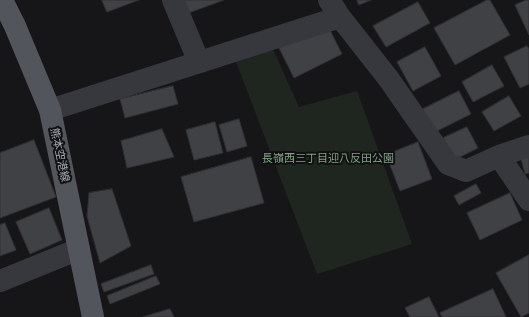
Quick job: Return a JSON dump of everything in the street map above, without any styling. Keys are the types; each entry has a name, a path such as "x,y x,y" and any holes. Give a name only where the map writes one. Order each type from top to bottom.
{"main road":[{"name":"熊本空港線","path":"2,0 15,26 50,110 93,317"}],"street":[{"path":"173,0 199,62"},
{"path":"50,110 199,62 335,8 388,78 448,164 466,171 499,156 529,146"},
{"path":"499,156 527,193"},
{"path":"0,281 79,249"}],"green space":[{"name":"長嶺西三丁目迎八反田公園","path":"272,47 299,107 357,91 412,244 317,274 235,59"}],"building":[{"path":"102,0 139,0 107,12"},
{"path":"177,0 224,0 183,15"},
{"path":"357,0 371,0 359,5"},
{"path":"487,0 490,0 510,35 455,65 434,28"},
{"path":"529,0 529,35 515,5"},
{"path":"418,2 430,23 386,47 373,26"},
{"path":"327,24 342,54 294,78 279,48"},
{"path":"527,46 529,49 529,84 520,88 504,57"},
{"path":"425,47 441,76 413,91 397,62"},
{"path":"492,65 504,86 473,102 462,82"},
{"path":"173,86 178,104 125,118 120,99"},
{"path":"459,91 471,114 433,133 421,110"},
{"path":"509,96 521,116 494,131 482,112"},
{"path":"239,119 247,146 227,152 219,125"},
{"path":"215,122 223,153 194,160 186,130"},
{"path":"467,127 478,148 454,160 443,138"},
{"path":"162,129 174,157 127,168 121,141"},
{"path":"34,140 56,197 0,218 0,153"},
{"path":"418,142 432,179 400,191 386,155"},
{"path":"529,148 529,173 525,174 519,151"},
{"path":"251,157 264,203 194,222 181,177"},
{"path":"476,184 481,193 459,205 454,196"},
{"path":"112,189 131,246 100,263 87,216 89,193"},
{"path":"510,193 522,220 480,240 467,213"},
{"path":"49,208 62,240 30,254 16,222"},
{"path":"5,223 16,250 0,256 0,225"},
{"path":"529,255 529,313 521,317 496,273"},
{"path":"151,265 154,274 104,292 101,284"},
{"path":"156,276 160,284 110,304 107,296"},
{"path":"493,289 506,317 442,317 440,313"},
{"path":"429,297 439,317 410,317 405,308"},
{"path":"170,309 174,317 143,317"}]}
